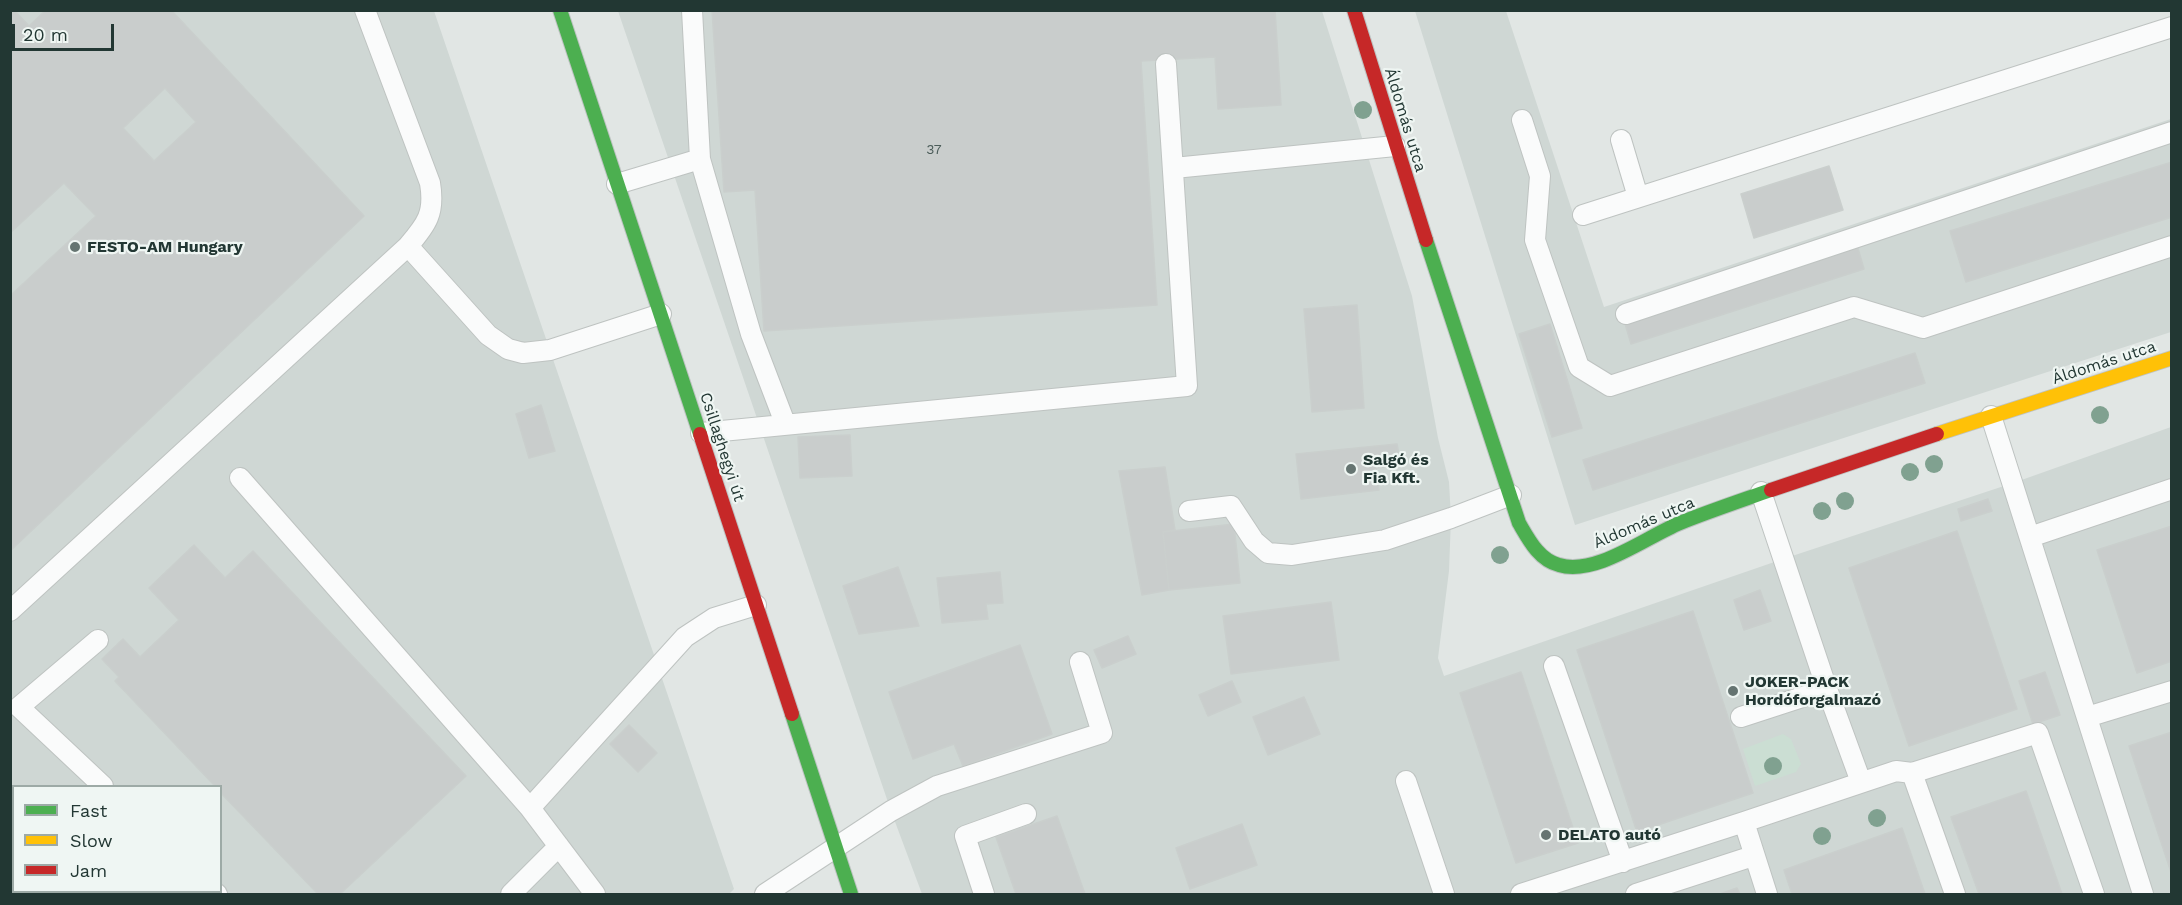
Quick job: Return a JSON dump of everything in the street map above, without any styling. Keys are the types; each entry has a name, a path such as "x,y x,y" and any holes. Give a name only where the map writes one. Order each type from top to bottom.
{"street":[{"name":"Csillaghegyi út","path":"560,10 851,894"},
{"name":"Áldomás utca","path":"1354,10 1395,146 1510,495 1520,523 1534,549 1547,560 1567,567 1588,564 1623,552 1662,530 1761,492 2172,358"}],"lane":[{"path":"10,611 408,246 426,225 431,212 430,183 365,10"},
{"path":"692,10 700,159 751,334 785,423"},
{"path":"1583,215 2172,27"},
{"path":"700,433 1187,386 1167,64"},
{"path":"1522,120 1540,176 1535,240 1579,367 1610,386 1854,308 1923,328 2172,246"},
{"path":"1626,314 2172,132"},
{"path":"1621,140 1638,197"},
{"path":"1174,168 1395,146"},
{"path":"617,184 700,159"},
{"path":"408,246 488,335 508,349 523,353 550,350 661,314"},
{"path":"1991,416 2144,894"},
{"path":"240,478 530,808 595,894"},
{"path":"2030,537 2172,489"},
{"path":"1761,492 1827,689 1861,782"},
{"path":"1189,512 1231,506 1254,541 1268,553 1292,555 1384,540 1451,518 1510,495"},
{"path":"530,808 685,637 714,618 756,605"},
{"path":"98,640 19,706 102,785"},
{"path":"765,894 891,811 937,786 1102,733 1080,663"},
{"path":"1554,666 1623,862"},
{"path":"1741,717 1827,689"},
{"path":"2087,717 2172,691"},
{"path":"1521,894 1896,771 1912,773 2038,733 2094,894"},
{"path":"1912,773 1955,894"},
{"path":"1406,781 1444,894"},
{"path":"984,894 965,836 1026,814"},
{"path":"1744,822 1767,894"},
{"path":"511,894 559,846"},
{"path":"1636,894 1753,856"}],"shaded area":[{"path":"10,11 434,11 734,889 729,894 11,894"},
{"path":"618,11 1322,11 1412,296 1438,438 1449,482 1451,518 1449,571 1438,658 1444,676 2171,427 2171,894 922,894 891,811"},
{"path":"1415,11 1506,11 1604,307 2171,119 2171,332 1575,525"}],"green space":[{"path":"1783,734 1791,739 1801,764 1796,772 1755,786 1743,749"}],"building":[{"path":"10,10 14,10 29,26 46,10 171,10 364,216 10,551 10,296 96,216 64,183 10,233","holes":["165,88 196,122 154,161 123,128"]},
{"path":"712,10 1275,10 1281,105 1218,109 1215,57 1141,61 1157,305 764,331 755,190 724,192"},
{"path":"2172,162 2172,217 1966,282 1950,231"},
{"path":"1829,166 1843,210 1754,238 1741,194"},
{"path":"1857,245 1864,269 1631,344 1624,320"},
{"path":"1357,305 1364,408 1312,412 1304,309"},
{"path":"1550,324 1582,428 1552,437 1519,334"},
{"path":"1915,353 1925,383 1593,490 1583,460"},
{"path":"541,405 555,451 529,458 516,414"},
{"path":"850,435 852,476 800,478 798,437"},
{"path":"1397,444 1401,465 1376,468 1379,490 1301,499 1296,454"},
{"path":"1165,467 1175,530 1163,532 1169,590 1142,595 1119,471"},
{"path":"1988,499 1992,511 1961,521 1958,509"},
{"path":"1234,524 1240,583 1169,590 1163,532"},
{"path":"2172,526 2172,661 2137,673 2097,550"},
{"path":"1957,531 2017,709 1909,746 1849,568"},
{"path":"194,545 225,578 253,551 466,776 340,894 318,894 222,794 222,785 214,785 115,681 119,677 102,659 123,639 140,657 179,620 149,588"},
{"path":"898,567 919,626 859,634 843,586"},
{"path":"1000,572 1003,603 986,604 988,619 942,623 937,578"},
{"path":"1760,590 1771,621 1744,630 1734,600"},
{"path":"1331,602 1339,660 1231,674 1223,616"},
{"path":"1693,611 1753,793 1637,832 1577,650"},
{"path":"1128,636 1136,654 1102,668 1094,650"},
{"path":"1020,645 1052,734 963,766 954,744 913,759 889,692"},
{"path":"1521,672 1578,843 1516,863 1460,693"},
{"path":"2045,672 2060,715 2033,724 2019,681"},
{"path":"1232,681 1241,702 1208,716 1199,695"},
{"path":"1304,697 1320,734 1268,755 1253,717"},
{"path":"629,725 657,753 638,772 610,744"},
{"path":"2172,732 2172,875 2129,746"},
{"path":"2026,791 2062,894 1979,894 1951,817"},
{"path":"1057,816 1085,894 1016,894 996,837"},
{"path":"1242,824 1257,865 1190,889 1176,848"},
{"path":"1902,828 1925,894 1792,894 1784,870"},
{"path":"1737,888 1740,894 1720,894"}],"traffic: fast":[{"path":"560,10 700,434"},
{"path":"1426,240 1519,523 1535,548 1546,559 1559,565 1573,567 1589,565 1621,553 1680,523 1771,490"},
{"path":"792,714 851,894"}],"traffic: slow":[{"path":"1937,434 2172,358"}],"traffic: jam":[{"path":"1354,10 1426,240"},
{"path":"700,434 792,714"},
{"path":"1771,490 1937,434"}],"place":[{"name":"FESTO-AM Hungary","path":"75,247"},
{"name":"Salgó és Fia Kft.","path":"1351,469"},
{"name":"JOKER-PACK Hordóforgalmazó","path":"1733,691"},
{"name":"DELATO autó","path":"1546,835"}]}
